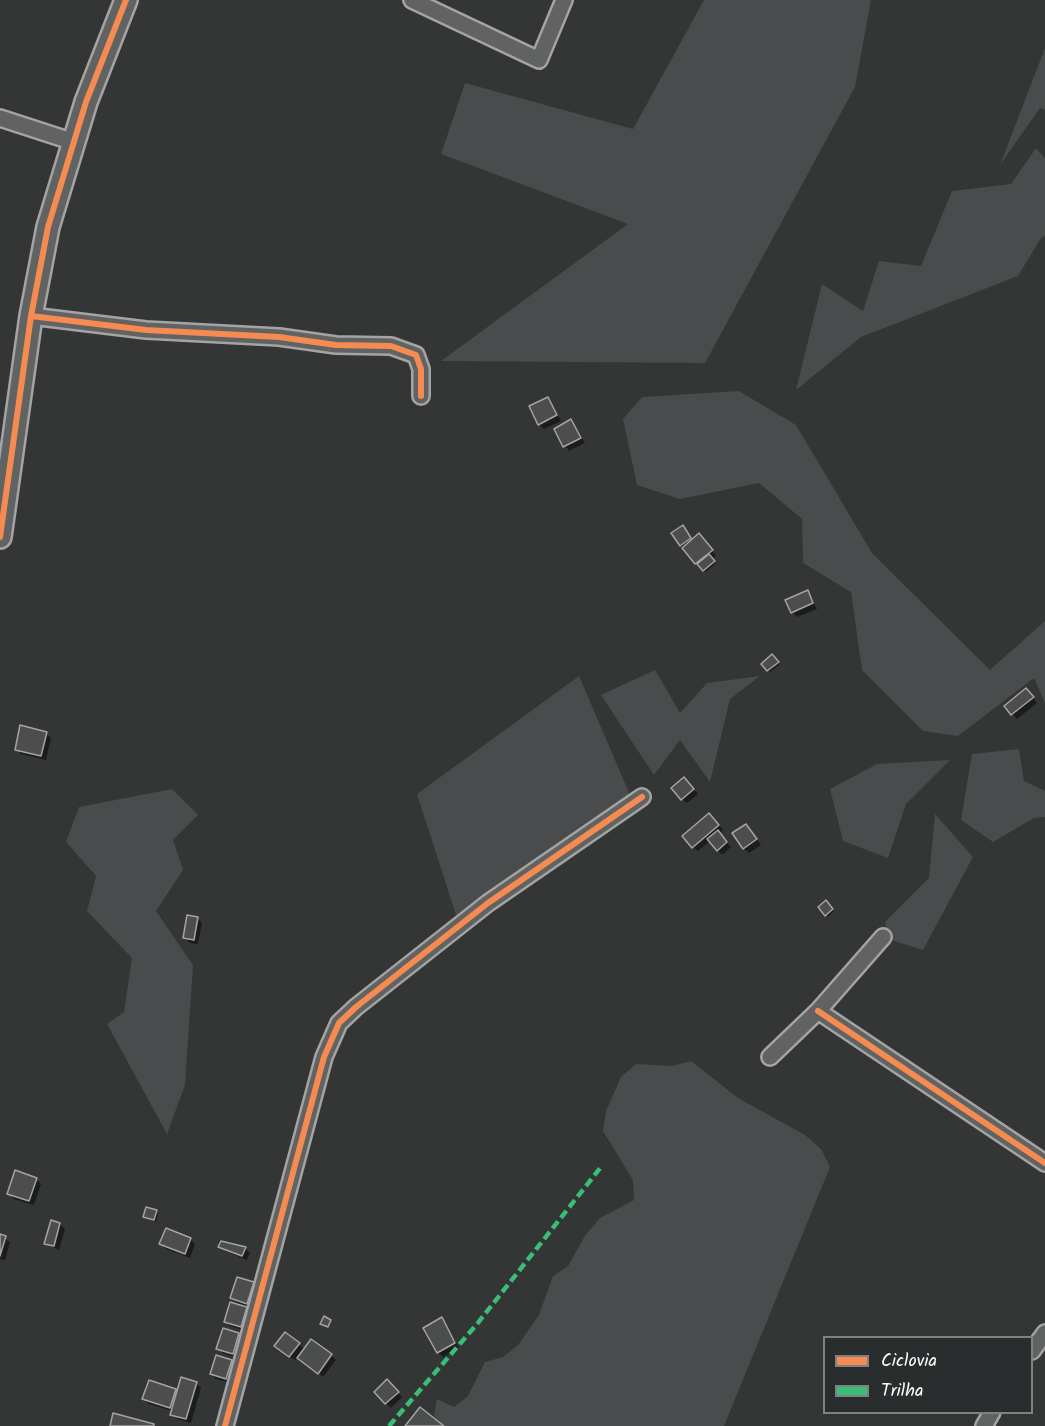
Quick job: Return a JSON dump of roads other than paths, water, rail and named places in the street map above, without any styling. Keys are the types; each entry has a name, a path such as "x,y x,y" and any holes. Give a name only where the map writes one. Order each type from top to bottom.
{"street":[{"path":"0,537 31,316 48,227 86,102 126,0"},
{"path":"416,1 539,60 564,0"},
{"path":"0,118 74,142"},
{"path":"31,316 146,330 279,337 336,345 391,346 416,355 421,369 421,396"},
{"path":"225,1426 324,1057 339,1023 488,903 642,797"},
{"path":"770,1057 818,1011 883,937"},
{"path":"818,1011 1045,1163"},
{"path":"1033,1351 1045,1333"}]}
